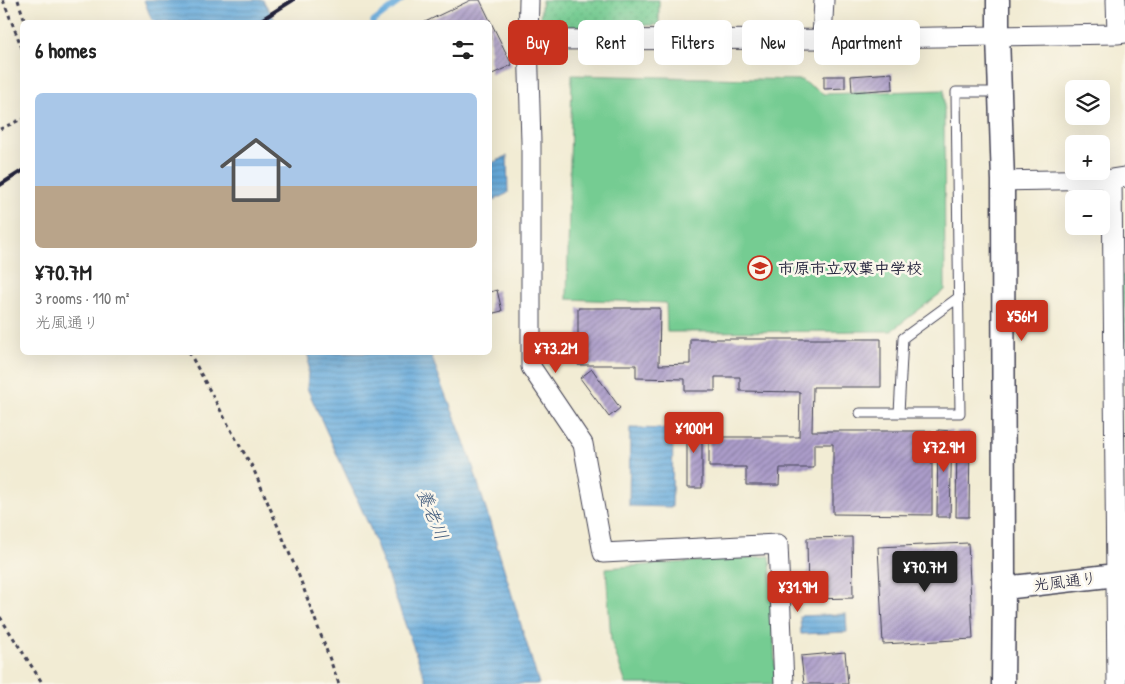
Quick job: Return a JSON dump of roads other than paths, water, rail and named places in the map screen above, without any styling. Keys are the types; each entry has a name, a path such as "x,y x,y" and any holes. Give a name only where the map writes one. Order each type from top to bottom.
{"street":[{"path":"528,20 529,0"},
{"path":"823,20 824,0"},
{"path":"998,0 1003,181 1003,684"},
{"path":"920,37 1121,34 1116,0"},
{"path":"568,40 814,39"},
{"path":"529,65 531,142 531,367 583,444 603,552 778,544 784,684"},
{"path":"1003,181 1118,178 1120,574 1117,684"},
{"name":"光風通り","path":"1004,588 1120,574"}],"lane":[{"path":"860,413 960,413 956,92 1000,92"},
{"path":"899,413 903,338 959,297"}],"water":[{"path":"144,0 263,0 275,20 153,20"},
{"path":"507,156 508,193 492,201 492,163"},
{"name":"養老川","path":"308,355 431,355 470,457 539,684 427,684 370,528 307,388"},
{"path":"630,428 673,429 672,507 629,506"},
{"path":"846,614 847,632 801,634 800,616"}],"waterway":[{"path":"376,20 402,0"}],"railway":[{"path":"261,20 293,0"},
{"path":"0,185 20,172"}],"place":[{"name":"市原市立双葉中学校","path":"760,268"}]}
